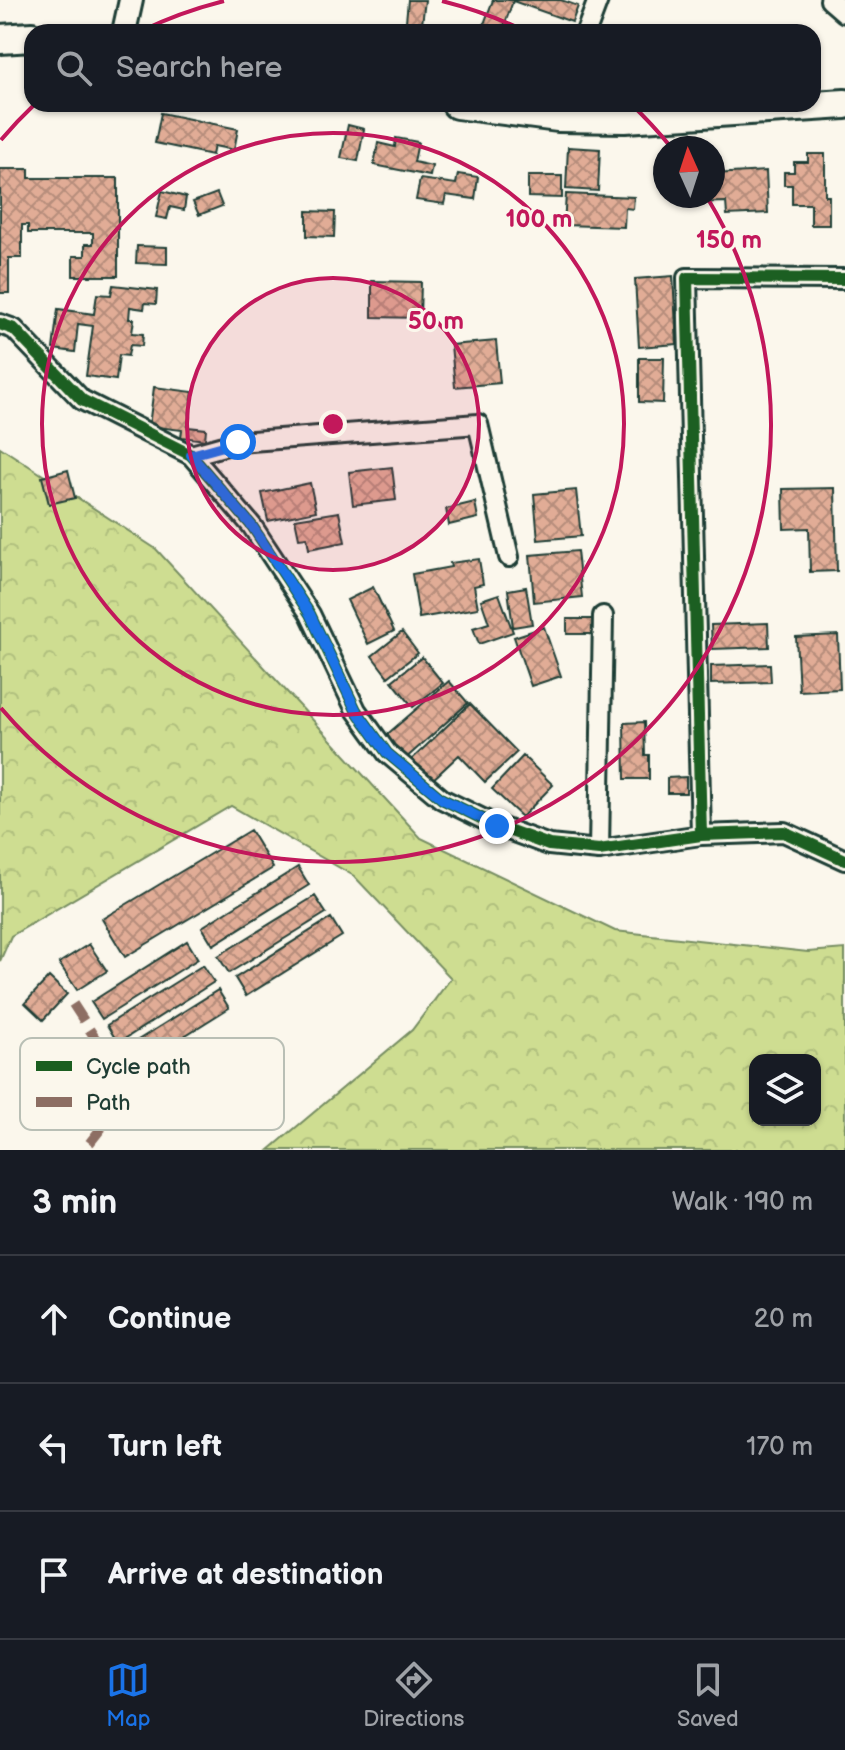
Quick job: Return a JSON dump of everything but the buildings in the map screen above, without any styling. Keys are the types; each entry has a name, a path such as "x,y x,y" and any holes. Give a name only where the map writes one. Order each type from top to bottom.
{"main road":[{"path":"0,39 24,38"},
{"path":"821,106 845,104"},
{"path":"576,112 625,118 719,112"}],"street":[{"path":"126,24 131,0"},
{"path":"589,24 598,0"},
{"path":"830,0 845,13"},
{"path":"701,835 687,278 845,279"},
{"path":"0,324 14,329 82,400 191,455 252,526 310,614 356,710 387,753 442,799 497,826 549,845 599,850 701,835 784,832 845,860"},
{"path":"191,455 238,442 478,424 509,557"},
{"path":"599,850 603,616"}],"green space":[{"path":"0,447 156,549 421,838 615,931 808,952 845,949 845,1150 269,1150 412,1030 451,978 354,876 231,806 11,936 0,961"}],"marked path":[{"path":"73,1004 95,1038"},
{"path":"84,1150 100,1130"}],"cycle path":[{"path":"701,835 687,278 845,279"},
{"path":"0,324 14,329 82,400 191,455 252,526 310,614 356,710 387,753 442,799 497,826 549,845 599,850 701,835 784,832 845,860"}],"route":[{"path":"238,442 191,455 252,526 310,614 356,710 387,753 442,799 497,826"}]}
